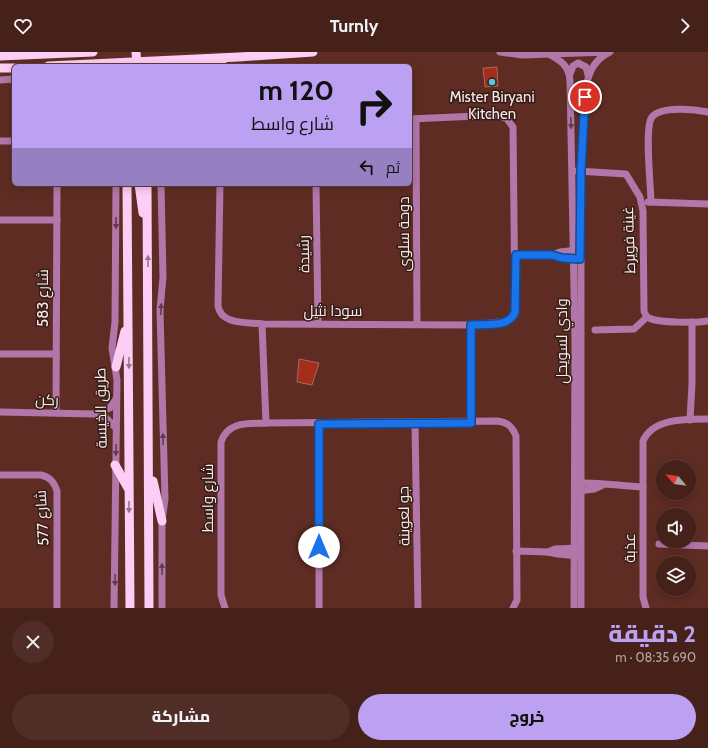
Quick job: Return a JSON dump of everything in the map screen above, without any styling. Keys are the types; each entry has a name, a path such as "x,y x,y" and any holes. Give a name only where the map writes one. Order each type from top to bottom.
{"main road":[{"path":"0,56 93,52"},
{"path":"128,52 134,59"},
{"path":"73,64 134,59 239,57 313,52"},
{"path":"207,64 239,57"},
{"path":"0,68 12,68"},
{"name":"طريق الخيسة","path":"128,186 130,608"},
{"path":"139,186 148,240"},
{"path":"148,186 149,608"},
{"path":"116,367 128,318"},
{"path":"115,465 129,490"},
{"path":"149,468 162,521"}],"street":[{"path":"500,52 522,55 610,52"},
{"name":"وادي لسويحل","path":"581,608 578,552 577,250 581,170 585,97 588,75 597,61 610,52"},
{"path":"547,53 563,62 570,74"},
{"path":"570,74 572,66 578,63 586,67 588,75"},
{"name":"وادي لسويحل","path":"570,74 577,250"},
{"path":"0,80 12,79"},
{"path":"652,202 648,135 650,119 657,113 666,111 689,110 708,112"},
{"name":"سودا نثيل","path":"220,186 219,310 228,320 262,324 471,325 504,322 513,317 515,312 516,255 514,131 511,122 499,115 413,119"},
{"name":"دوحة سلوى","path":"413,119 417,324"},
{"path":"0,141 12,141"},
{"name":"غينة فويرط","path":"573,171 581,170 626,174 631,180 642,202 644,310 648,317"},
{"name":"شارع 583","path":"56,412 57,186"},
{"name":"طريق الخيسة","path":"114,608 117,399 116,367 112,348 115,322 116,186"},
{"path":"161,186 163,277 160,310 165,499 162,521 162,608"},
{"name":"رشيدة","path":"316,186 318,324"},
{"path":"642,202 708,204"},
{"path":"0,220 57,220"},
{"path":"552,255 560,252 577,250"},
{"path":"516,255 552,255 562,258 577,259"},
{"path":"595,330 634,329 648,317 666,321 708,321"},
{"path":"690,420 692,384 692,322"},
{"path":"262,324 266,423"},
{"path":"471,325 471,423"},
{"path":"0,354 56,354"},
{"name":"ركن","path":"94,414 110,408 117,399"},
{"name":"ركن","path":"0,412 94,414 105,417 116,428"},
{"name":"عذبة","path":"646,608 643,597 643,441 654,427 662,424 708,419"},
{"name":"شارع واسط","path":"225,608 221,595 221,442 226,431 238,425 266,423 319,424 502,422 511,427 516,436 517,600 513,608"},
{"name":"جو لعوينة","path":"415,423 418,608"},
{"path":"319,424 319,608"},
{"name":"شارع 577","path":"0,475 41,475 46,476 55,485 57,491 57,608"},
{"path":"578,483 591,482 603,485 643,487"},
{"path":"578,491 594,489 603,485"},
{"path":"696,546 708,546"},
{"path":"516,551 548,552 555,549 578,552"},
{"name":"وادي لسويحل","path":"574,608 578,552"}],"building":[{"path":"497,67 498,86 485,87 483,68"},
{"path":"299,359 319,363 312,385 297,382"}],"place":[{"name":"Mister Biryani Kitchen","path":"492,82"}],"route":[{"path":"319,547 319,424 471,423 471,325 509,321 515,315 516,255 552,255 562,258 580,259 581,170 585,97"}]}
